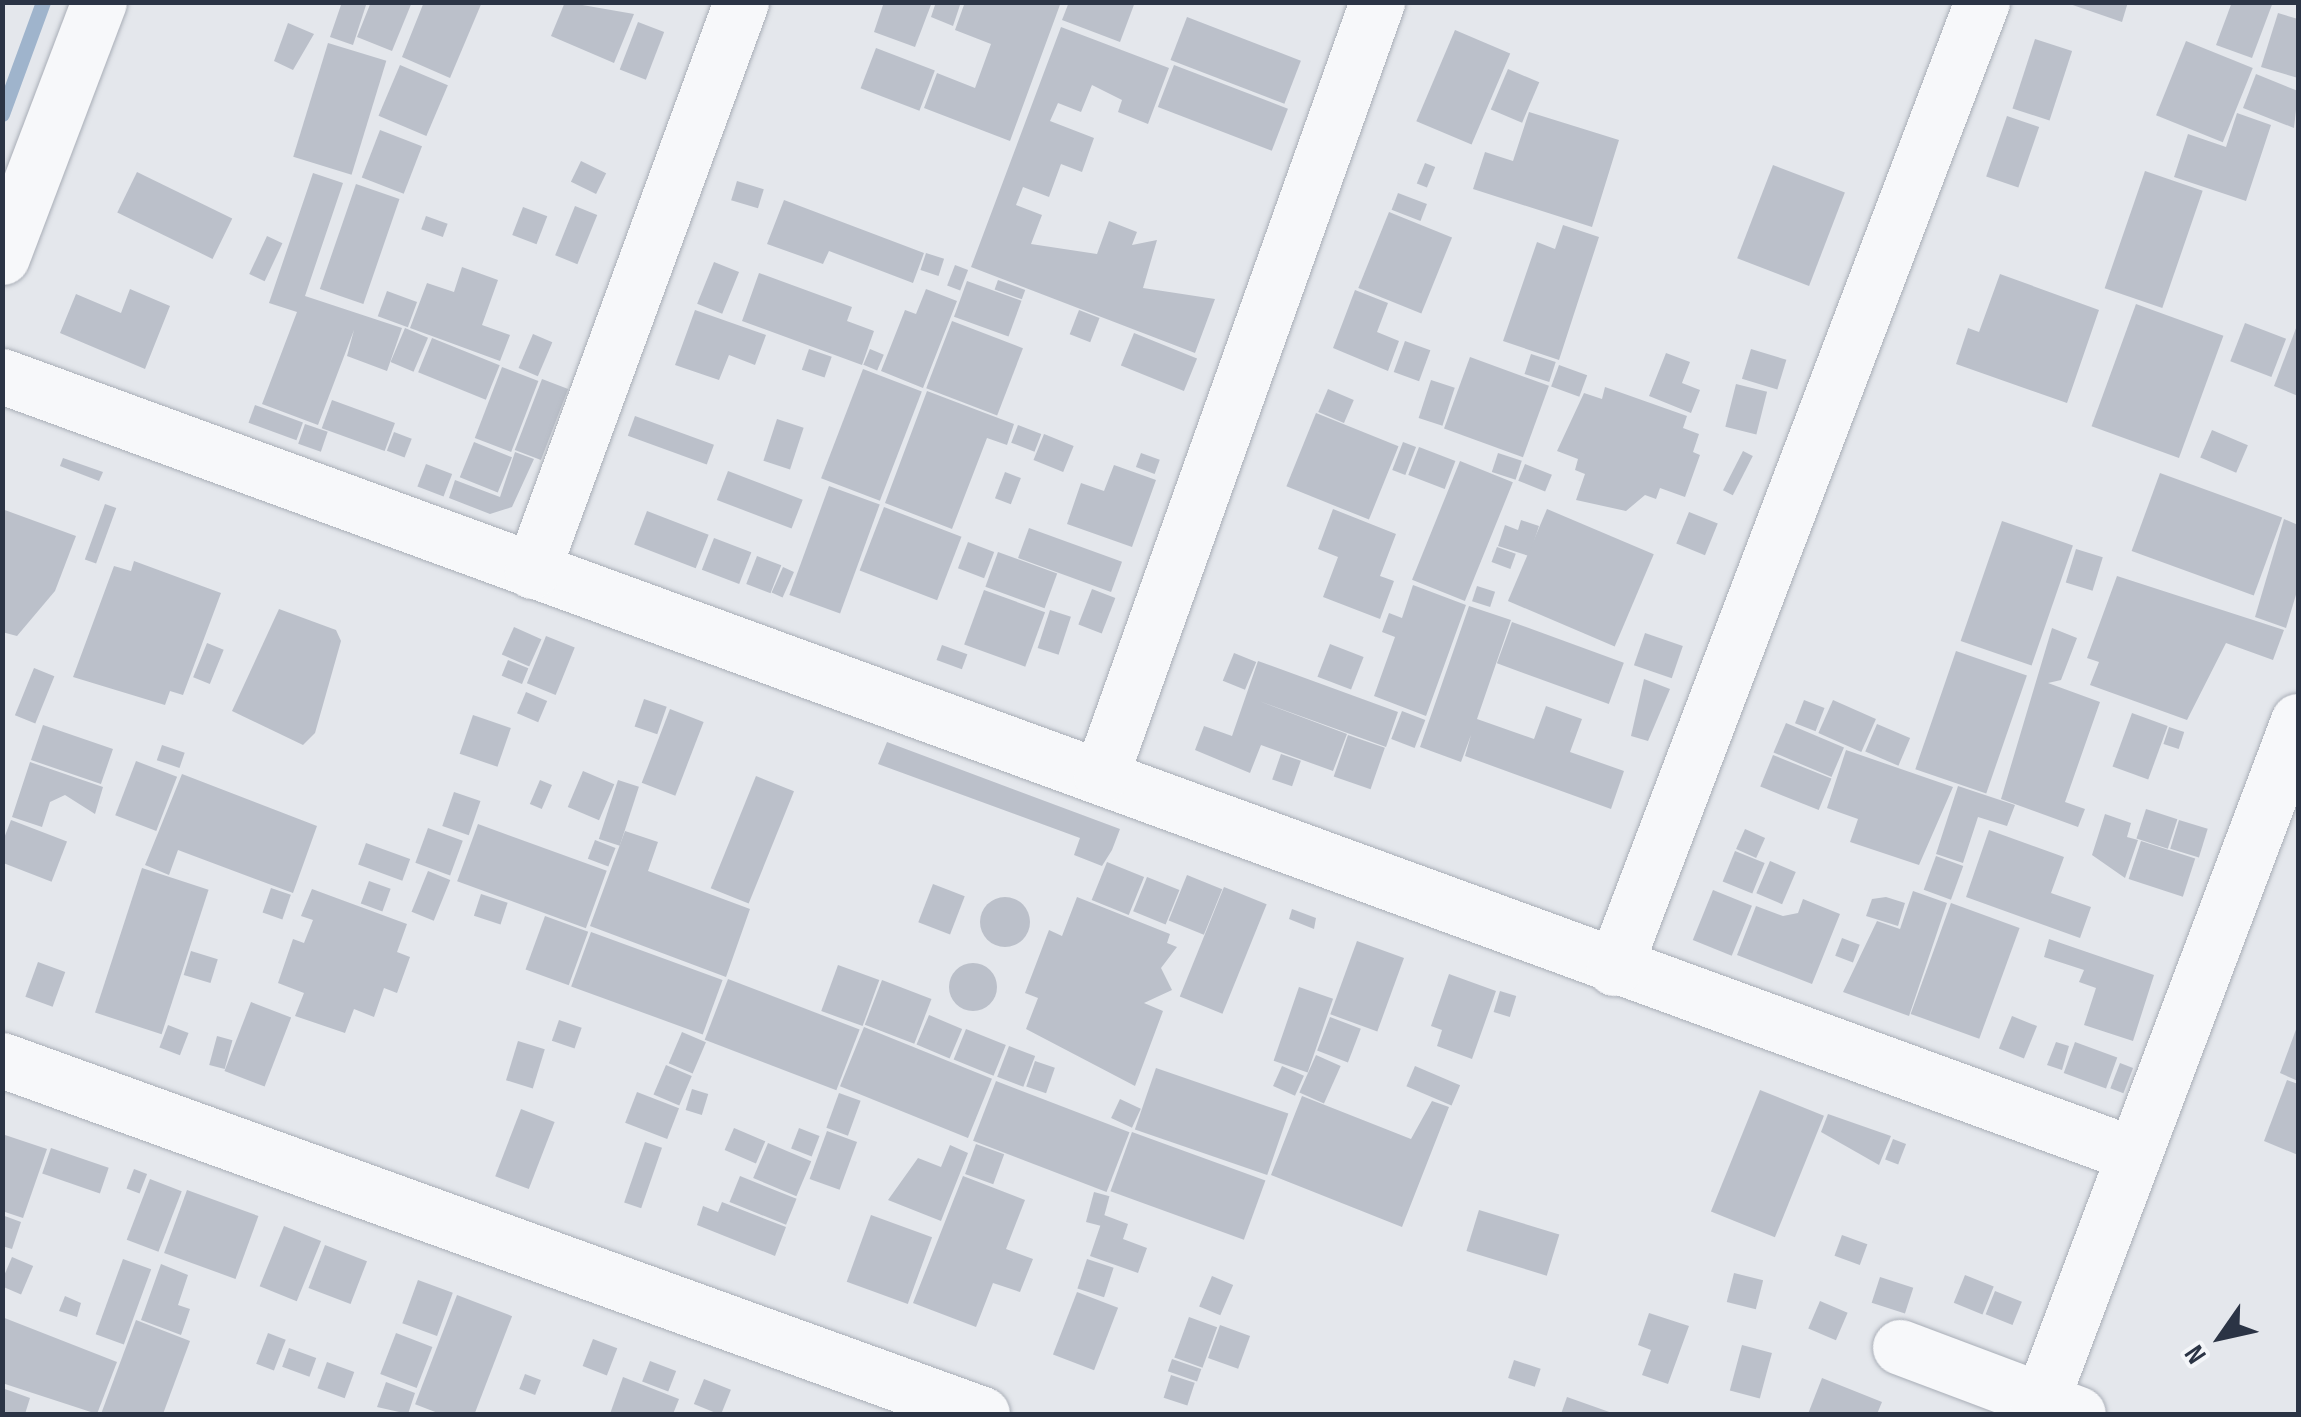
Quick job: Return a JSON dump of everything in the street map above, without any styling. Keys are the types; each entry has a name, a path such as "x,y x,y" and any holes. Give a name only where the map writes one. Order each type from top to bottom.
{"street":[{"path":"2,257 98,2"},
{"path":"532,572 741,2"},
{"path":"1101,775 1377,2"},
{"path":"1614,968 1982,2"},
{"path":"2,376 532,572 1101,775 1614,968 2133,1154"},
{"path":"1900,1346 2051,1411 2133,1154 2298,721"},
{"path":"2,1060 982,1414"}],"building":[{"path":"342,2 367,2 353,45 330,37"},
{"path":"371,2 412,2 392,51 357,37"},
{"path":"424,2 482,2 450,78 402,57"},
{"path":"565,2 634,14 614,63 551,36"},
{"path":"884,2 932,2 915,47 874,32"},
{"path":"936,2 961,2 953,26 931,17"},
{"path":"965,2 1061,2 1010,141 924,108 937,73 975,88 991,44 955,30"},
{"path":"1069,2 1135,2 1120,42 1062,20"},
{"path":"2064,2 2128,2 2122,22"},
{"path":"2232,2 2273,2 2252,58 2216,45"},
{"path":"2278,13 2298,19 2298,78 2261,67"},
{"path":"1187,17 1301,61 1284,104 1171,60"},
{"path":"638,22 664,32 646,80 620,70"},
{"path":"288,23 314,34 293,70 274,61"},
{"path":"1061,27 1169,68 1148,124 1118,112 1122,100 1092,85 1081,112 1058,103 1050,121 1094,138 1082,172 1061,164 1049,197 1023,187 1016,205 1042,215 1031,244 1097,254 1109,221 1137,232 1132,245 1157,240 1143,288 1215,299 1195,353 971,267"},
{"path":"1455,30 1510,53 1472,145 1416,121"},
{"path":"2035,39 2072,51 2050,120 2012,108"},
{"path":"2186,41 2253,68 2223,142 2156,115"},
{"path":"328,43 386,61 352,175 293,157"},
{"path":"876,48 935,71 919,111 861,88"},
{"path":"400,65 448,85 426,136 379,116"},
{"path":"1174,65 1288,109 1272,151 1158,107"},
{"path":"1508,69 1539,82 1522,123 1491,110"},
{"path":"2256,74 2298,91 2294,128 2243,108"},
{"path":"1529,112 1619,140 1592,227 1473,189 1485,152 1513,161"},
{"path":"2237,113 2271,125 2246,201 2174,177 2188,134 2226,147"},
{"path":"2007,116 2039,127 2018,188 1986,177"},
{"path":"380,130 422,146 404,194 362,178"},
{"path":"581,161 606,173 596,194 571,182"},
{"path":"1425,163 1435,167 1427,188 1417,183"},
{"path":"1773,165 1845,193 1809,286 1737,258"},
{"path":"2145,171 2203,191 2162,308 2105,288"},
{"path":"137,172 232,218 213,259 117,212"},
{"path":"313,173 343,183 305,296 402,328 387,371 347,356 354,330 318,425 262,404 297,312 269,303"},
{"path":"737,181 764,189 758,208 731,200"},
{"path":"356,184 399,199 363,304 320,289"},
{"path":"1398,193 1427,204 1420,221 1392,210"},
{"path":"784,200 924,253 913,283 829,251 823,264 767,244"},
{"path":"575,206 597,215 577,264 555,255"},
{"path":"523,207 547,216 537,244 512,235"},
{"path":"1389,212 1452,237 1421,314 1358,288"},
{"path":"426,216 448,224 443,237 421,229"},
{"path":"1563,225 1599,237 1559,360 1503,341 1537,242 1555,249"},
{"path":"267,236 282,243 265,281 249,274"},
{"path":"926,253 944,259 939,276 920,270"},
{"path":"714,262 739,272 722,314 697,304"},
{"path":"955,265 968,270 960,291 947,286"},
{"path":"462,267 498,280 482,325 510,335 500,361 410,328 427,283 454,292"},
{"path":"759,273 852,307 847,321 874,331 862,365 742,321"},
{"path":"2000,274 2099,310 2067,403 1956,364 1968,328 1979,332"},
{"path":"998,280 1025,290 1022,299 995,289"},
{"path":"967,281 1022,301 1009,337 954,317"},
{"path":"130,289 170,306 145,369 60,333 76,294 121,313"},
{"path":"926,289 957,301 923,388 881,371 905,310 916,314"},
{"path":"1355,290 1388,303 1377,332 1399,341 1388,371 1333,348"},
{"path":"387,291 417,302 408,327 378,316"},
{"path":"2136,304 2223,336 2179,458 2092,426"},
{"path":"695,310 766,335 755,365 729,355 719,380 675,365"},
{"path":"1079,310 1100,318 1090,342 1070,334"},
{"path":"952,321 1023,348 997,415 926,388"},
{"path":"2245,323 2286,339 2271,377 2230,361"},
{"path":"2298,323 2298,396 2274,386"},
{"path":"405,328 428,338 414,372 391,362"},
{"path":"1134,333 1197,358 1184,391 1121,365"},
{"path":"533,334 552,342 538,376 519,368"},
{"path":"432,338 500,365 486,400 418,372"},
{"path":"1405,341 1430,350 1419,381 1394,372"},
{"path":"809,349 832,357 825,378 802,370"},
{"path":"870,349 884,355 877,371 863,365"},
{"path":"1751,349 1786,360 1777,389 1742,379"},
{"path":"1666,353 1690,362 1682,383 1700,390 1691,413 1649,396"},
{"path":"1531,354 1556,362 1549,382 1525,374"},
{"path":"1470,357 1549,386 1523,457 1444,428"},
{"path":"1559,365 1587,375 1579,397 1551,387"},
{"path":"502,367 538,381 511,452 475,438"},
{"path":"863,369 922,392 880,501 821,478"},
{"path":"542,379 568,389 541,460 515,450"},
{"path":"1431,380 1455,388 1442,426 1419,418"},
{"path":"1736,384 1767,392 1756,434 1725,427"},
{"path":"1605,387 1687,416 1683,428 1699,434 1693,452 1700,455 1685,497 1660,488 1656,499 1645,495 1626,511 1576,500 1585,474 1575,470 1578,459 1557,451 1584,393 1602,399"},
{"path":"1328,389 1354,400 1344,423 1318,412"},
{"path":"927,391 1014,424 1007,445 987,438 952,529 885,503"},
{"path":"332,400 395,423 385,451 322,428"},
{"path":"255,405 303,422 296,440 249,423"},
{"path":"1316,413 1399,446 1369,520 1286,486"},
{"path":"635,416 714,445 707,464 628,436"},
{"path":"777,419 804,428 790,469 763,461"},
{"path":"305,424 328,432 321,452 298,444"},
{"path":"1018,425 1041,434 1035,452 1011,443"},
{"path":"2212,430 2248,445 2236,473 2200,458"},
{"path":"394,432 412,439 405,457 387,451"},
{"path":"1044,434 1074,446 1063,472 1034,460"},
{"path":"474,442 512,457 498,493 460,477"},
{"path":"1403,442 1416,447 1405,475 1392,470"},
{"path":"1419,447 1455,461 1445,489 1408,475"},
{"path":"1743,451 1753,456 1733,495 1723,490"},
{"path":"515,452 534,459 512,507 490,514 449,498 455,480 500,497"},
{"path":"1141,453 1160,460 1155,474 1136,467"},
{"path":"1498,453 1522,461 1516,480 1492,472"},
{"path":"63,458 103,472 99,481 60,466"},
{"path":"1460,461 1513,482 1465,601 1412,580"},
{"path":"426,464 452,474 444,496 417,486"},
{"path":"1525,464 1552,475 1545,492 1518,481"},
{"path":"1114,465 1156,480 1132,547 1067,524 1081,483 1104,491"},
{"path":"728,471 803,500 792,529 717,500"},
{"path":"1005,472 1021,478 1011,504 995,498"},
{"path":"2160,473 2282,517 2254,595 2132,551"},
{"path":"829,486 880,504 840,613 789,595"},
{"path":"105,504 116,508 96,564 85,559"},
{"path":"884,507 961,537 937,600 860,570"},
{"path":"2,509 76,536 55,591 17,636 2,632"},
{"path":"1333,509 1396,534 1380,576 1394,581 1380,619 1323,597 1338,557 1318,549"},
{"path":"1547,509 1654,554 1615,646 1508,601"},
{"path":"647,511 709,535 696,568 634,545"},
{"path":"1689,512 1718,524 1705,555 1676,544"},
{"path":"2284,519 2298,525 2298,588 2286,628 2255,617"},
{"path":"1521,520 1539,526 1529,556 1498,546 1505,525 1518,530"},
{"path":"2002,521 2073,545 2032,665 1961,641"},
{"path":"1029,528 1122,562 1111,592 1018,558"},
{"path":"714,538 751,552 739,584 702,570"},
{"path":"968,542 994,552 984,578 958,568"},
{"path":"1497,547 1516,554 1510,569 1492,562"},
{"path":"2076,549 2103,557 2093,591 2066,582"},
{"path":"998,552 1057,574 1045,608 985,587"},
{"path":"757,556 781,565 771,593 746,584"},
{"path":"134,561 221,593 183,695 170,691 165,705 73,677 114,566 131,571"},
{"path":"783,567 794,572 783,597 772,593"},
{"path":"2117,576 2284,630 2273,660 2226,643 2187,720 2090,685 2099,662 2087,658"},
{"path":"1413,585 1466,605 1426,716 1374,696 1395,637 1382,632 1389,613 1402,618"},
{"path":"1477,586 1495,592 1490,607 1472,601"},
{"path":"1092,589 1115,598 1102,633 1078,624"},
{"path":"984,590 1045,612 1025,667 964,645"},
{"path":"1469,606 1511,620 1477,719 1534,739 1546,706 1582,719 1570,752 1624,771 1611,809 1465,756 1471,735 1461,762 1420,747"},
{"path":"279,609 336,630 341,641 315,733 303,745 232,711"},
{"path":"1050,610 1071,617 1059,655 1038,648"},
{"path":"1512,622 1624,663 1609,704 1497,663"},
{"path":"514,627 541,639 529,667 502,654"},
{"path":"2052,628 2077,638 2061,680 2048,683 2100,702 2065,802 2085,809 2078,827 2001,799"},
{"path":"1645,633 1683,646 1672,678 1634,665"},
{"path":"546,636 575,648 556,695 527,683"},
{"path":"207,643 224,650 210,684 193,677"},
{"path":"1330,644 1364,657 1351,690 1317,677"},
{"path":"942,645 967,654 962,669 937,660"},
{"path":"1956,651 2027,675 1986,794 1915,769"},
{"path":"1234,653 1256,662 1245,690 1223,681"},
{"path":"508,660 528,668 522,684 502,676"},
{"path":"1258,661 1398,712 1386,747 1259,701 1347,734 1333,771 1261,745 1250,773 1195,750 1204,726 1232,736"},
{"path":"34,668 54,676 35,724 15,715"},
{"path":"1644,679 1670,689 1648,741 1631,736"},
{"path":"526,692 547,701 538,722 517,713"},
{"path":"644,699 667,707 657,734 635,726"},
{"path":"1804,700 1825,708 1816,731 1795,723"},
{"path":"1833,700 1876,719 1861,752 1818,733"},
{"path":"670,709 704,722 675,796 642,783"},
{"path":"1402,711 1425,720 1415,748 1391,739"},
{"path":"2132,713 2168,726 2148,780 2113,767"},
{"path":"473,715 511,728 497,767 460,754"},
{"path":"1786,723 1844,748 1831,777 1773,752"},
{"path":"1877,724 1910,738 1898,766 1865,752"},
{"path":"43,725 113,749 101,784 31,760"},
{"path":"2169,727 2184,732 2179,749 2163,744"},
{"path":"1348,735 1385,748 1371,789 1334,777"},
{"path":"887,742 1120,829 1112,850 1102,866 1074,855 1080,838 878,764"},
{"path":"162,745 185,753 179,768 157,760"},
{"path":"1846,750 1953,787 1919,865 1850,842 1858,819 1827,808"},
{"path":"1281,754 1301,761 1292,786 1272,780"},
{"path":"1773,755 1831,779 1819,810 1760,787"},
{"path":"136,761 177,777 156,831 115,815"},
{"path":"30,762 103,787 95,814 65,795 50,802 42,827 12,817"},
{"path":"583,771 614,784 599,820 568,807"},
{"path":"182,774 317,826 293,893 178,850 169,875 145,865"},
{"path":"756,776 794,791 749,904 711,888"},
{"path":"540,780 552,785 542,809 530,804"},
{"path":"618,780 639,787 620,846 599,839"},
{"path":"1958,786 2015,805 2007,826 1978,817 1963,863 1936,854"},
{"path":"454,792 480,801 469,835 442,826"},
{"path":"2146,809 2177,819 2168,849 2136,838"},
{"path":"2105,814 2131,823 2127,837 2138,840 2125,878 2092,855"},
{"path":"11,820 67,842 52,882 2,863 2,843"},
{"path":"2179,820 2208,829 2199,857 2170,849"},
{"path":"478,824 607,871 586,928 457,881"},
{"path":"428,828 463,841 450,875 415,863"},
{"path":"1745,829 1765,838 1756,858 1736,849"},
{"path":"1989,830 2064,857 2051,893 2091,907 2080,938 1966,897"},
{"path":"625,831 658,842 648,871 750,909 726,977 590,926"},
{"path":"595,840 616,848 608,867 588,859"},
{"path":"2141,841 2195,859 2183,897 2129,879"},
{"path":"366,843 410,859 402,881 358,865"},
{"path":"1735,851 1765,863 1752,894 1723,882"},
{"path":"1936,856 1963,866 1951,900 1924,890"},
{"path":"1770,861 1796,872 1782,904 1756,893"},
{"path":"1107,862 1144,877 1129,915 1092,900"},
{"path":"142,868 209,890 162,1034 95,1013"},
{"path":"428,871 450,880 434,921 412,912"},
{"path":"1187,875 1222,889 1204,935 1169,920"},
{"path":"1147,877 1179,890 1166,924 1133,911"},
{"path":"369,881 391,889 382,911 361,904"},
{"path":"933,884 965,896 950,934 918,922"},
{"path":"1224,887 1267,904 1222,1014 1180,996"},
{"path":"271,888 291,895 282,919 263,913"},
{"path":"312,889 407,924 397,952 410,957 397,993 384,988 374,1017 354,1009 345,1033 295,1016 304,993 278,983 293,939 304,943 313,920 301,916"},
{"path":"1713,890 1752,906 1732,956 1693,940"},
{"path":"1913,891 1947,903 1909,1016 1843,992 1877,921 1900,929"},
{"path":"481,894 508,903 501,925 474,916"},
{"path":"1005,897 1023,904 1030,922 1023,940 1005,947 987,940 980,922 987,904"},
{"path":"1077,897 1170,934 1167,943 1177,947 1161,968 1172,990 1144,1003 1163,1011 1135,1086 1026,1029 1038,998 1025,993 1049,930 1062,936"},
{"path":"1886,897 1905,903 1898,926 1866,916 1872,899"},
{"path":"1803,899 1840,914 1812,984 1737,955 1756,906 1783,916 1798,913"},
{"path":"1951,903 2020,928 1979,1039 1911,1014"},
{"path":"1292,909 1316,918 1314,929 1289,919"},
{"path":"545,916 588,932 569,985 526,970"},
{"path":"591,932 723,980 703,1034 571,987"},
{"path":"1842,938 1860,945 1853,963 1835,956"},
{"path":"2049,939 2154,975 2133,1041 2084,1025 2096,988 2079,982 2084,970 2044,957"},
{"path":"1357,941 1404,958 1377,1031 1330,1014"},
{"path":"191,951 218,959 210,983 184,975"},
{"path":"38,962 65,972 53,1007 25,997"},
{"path":"973,963 990,970 997,987 990,1004 973,1011 956,1004 949,987 956,970"},
{"path":"838,965 879,980 863,1026 821,1011"},
{"path":"1449,974 1496,991 1472,1059 1437,1046 1442,1030 1431,1026"},
{"path":"728,979 860,1030 836,1090 705,1040"},
{"path":"882,980 931,999 914,1044 865,1025"},
{"path":"1299,987 1333,999 1308,1072 1274,1061"},
{"path":"1500,991 1516,996 1510,1017 1494,1012"},
{"path":"251,1002 291,1017 265,1086 224,1071"},
{"path":"929,1015 962,1029 950,1059 916,1044"},
{"path":"2012,1016 2037,1026 2024,1059 1999,1048"},
{"path":"1330,1017 1361,1029 1348,1062 1317,1051"},
{"path":"559,1020 582,1028 575,1049 552,1041"},
{"path":"2298,1024 2298,1081 2280,1073"},
{"path":"168,1025 189,1033 180,1055 159,1047"},
{"path":"864,1027 992,1079 968,1138 840,1086"},
{"path":"966,1029 1006,1045 994,1076 954,1060"},
{"path":"682,1032 706,1042 693,1073 669,1063"},
{"path":"217,1036 232,1040 225,1069 209,1065"},
{"path":"518,1041 545,1049 533,1088 506,1080"},
{"path":"2056,1042 2069,1046 2062,1070 2047,1065"},
{"path":"2075,1042 2117,1057 2106,1088 2064,1073"},
{"path":"1009,1046 1035,1056 1023,1087 997,1077"},
{"path":"1316,1055 1341,1066 1324,1103 1299,1092"},
{"path":"1035,1061 1055,1068 1046,1093 1026,1087"},
{"path":"2120,1063 2133,1068 2123,1093 2110,1088"},
{"path":"666,1065 692,1076 679,1105 653,1094"},
{"path":"1282,1066 1304,1076 1295,1096 1273,1086"},
{"path":"1415,1066 1460,1085 1452,1105 1406,1086"},
{"path":"1156,1068 1288,1114 1267,1175 1135,1129"},
{"path":"2287,1080 2298,1084 2298,1155 2264,1141"},
{"path":"996,1081 1130,1132 1107,1192 973,1141"},
{"path":"692,1089 708,1094 702,1115 686,1110"},
{"path":"1760,1090 1824,1116 1775,1237 1711,1211"},
{"path":"637,1092 679,1108 667,1139 625,1123"},
{"path":"839,1093 861,1101 848,1136 826,1128"},
{"path":"1302,1096 1411,1139 1432,1101 1449,1107 1402,1227 1271,1175"},
{"path":"1120,1099 1141,1109 1132,1128 1111,1118"},
{"path":"521,1109 555,1122 529,1189 495,1176"},
{"path":"1828,1114 1891,1136 1879,1165 1821,1132"},
{"path":"734,1128 765,1141 756,1163 725,1150"},
{"path":"799,1128 820,1136 812,1156 791,1149"},
{"path":"827,1131 857,1142 840,1190 810,1179"},
{"path":"1132,1132 1265,1181 1244,1240 1110,1191"},
{"path":"2,1134 47,1149 23,1218 2,1211"},
{"path":"1893,1139 1906,1144 1898,1165 1885,1160"},
{"path":"645,1142 662,1148 641,1208 624,1203"},
{"path":"768,1143 811,1161 796,1196 753,1178"},
{"path":"976,1144 1004,1154 993,1184 965,1174"},
{"path":"950,1145 968,1153 941,1221 888,1200 918,1158 941,1167"},
{"path":"51,1148 109,1168 100,1193 42,1174"},
{"path":"134,1169 147,1174 140,1194 126,1189"},
{"path":"740,1176 797,1199 786,1225 730,1202"},
{"path":"963,1176 1025,1200 1006,1249 1033,1259 1020,1292 993,1283 976,1327 913,1303"},
{"path":"150,1179 182,1191 158,1252 127,1240"},
{"path":"187,1190 258,1216 236,1279 164,1253"},
{"path":"1094,1192 1109,1196 1101,1226 1086,1222"},
{"path":"722,1202 786,1227 775,1256 697,1225 703,1206 718,1212"},
{"path":"1479,1210 1559,1235 1547,1276 1466,1251"},
{"path":"2,1215 21,1222 12,1249 2,1246"},
{"path":"871,1215 932,1237 908,1304 847,1282"},
{"path":"1104,1215 1128,1224 1123,1239 1147,1248 1138,1273 1090,1256"},
{"path":"284,1226 321,1241 297,1301 260,1286"},
{"path":"1842,1235 1867,1244 1860,1265 1834,1256"},
{"path":"325,1245 367,1261 351,1304 309,1288"},
{"path":"12,1257 33,1266 21,1295 2,1286"},
{"path":"123,1259 151,1269 124,1344 96,1334"},
{"path":"1087,1259 1114,1268 1104,1297 1077,1288"},
{"path":"161,1264 188,1275 178,1305 190,1309 181,1335 141,1320"},
{"path":"1734,1273 1763,1280 1756,1309 1727,1302"},
{"path":"1965,1275 1994,1287 1983,1314 1954,1303"},
{"path":"1212,1276 1233,1285 1220,1315 1199,1306"},
{"path":"1880,1277 1913,1288 1905,1313 1872,1303"},
{"path":"418,1280 453,1293 437,1336 402,1323"},
{"path":"1995,1291 2022,1302 2013,1325 1986,1314"},
{"path":"1077,1292 1118,1308 1094,1370 1053,1355"},
{"path":"457,1295 512,1316 475,1414 441,1414 415,1404"},
{"path":"65,1296 81,1303 77,1317 59,1311"},
{"path":"1820,1301 1848,1313 1836,1340 1808,1329"},
{"path":"1649,1313 1689,1326 1668,1384 1642,1375 1651,1350 1638,1345"},
{"path":"2,1317 117,1362 97,1414 2,1383"},
{"path":"1189,1317 1217,1327 1202,1368 1174,1357"},
{"path":"136,1320 190,1341 163,1414 101,1414"},
{"path":"1220,1325 1250,1336 1238,1369 1208,1358"},
{"path":"268,1333 286,1340 274,1371 256,1364"},
{"path":"396,1333 432,1347 417,1388 380,1374"},
{"path":"593,1339 617,1348 607,1375 583,1366"},
{"path":"1742,1345 1772,1353 1760,1398 1730,1390"},
{"path":"289,1348 316,1358 309,1377 282,1367"},
{"path":"1172,1359 1201,1369 1197,1381 1168,1371"},
{"path":"1514,1360 1541,1369 1535,1387 1508,1378"},
{"path":"650,1361 676,1371 668,1392 642,1382"},
{"path":"327,1362 354,1372 345,1398 317,1388"},
{"path":"525,1374 541,1380 535,1395 519,1389"},
{"path":"1171,1375 1195,1383 1187,1406 1164,1398"},
{"path":"623,1377 679,1399 673,1414 610,1414"},
{"path":"1822,1378 1882,1402 1877,1414 1808,1414"},
{"path":"704,1379 731,1390 721,1414 694,1404"},
{"path":"386,1382 415,1393 408,1414 377,1407"},
{"path":"2,1388 30,1398 25,1414 2,1414"},
{"path":"1567,1397 1615,1414 1561,1414"}],"waterway":[{"path":"2,114 43,2"}]}
